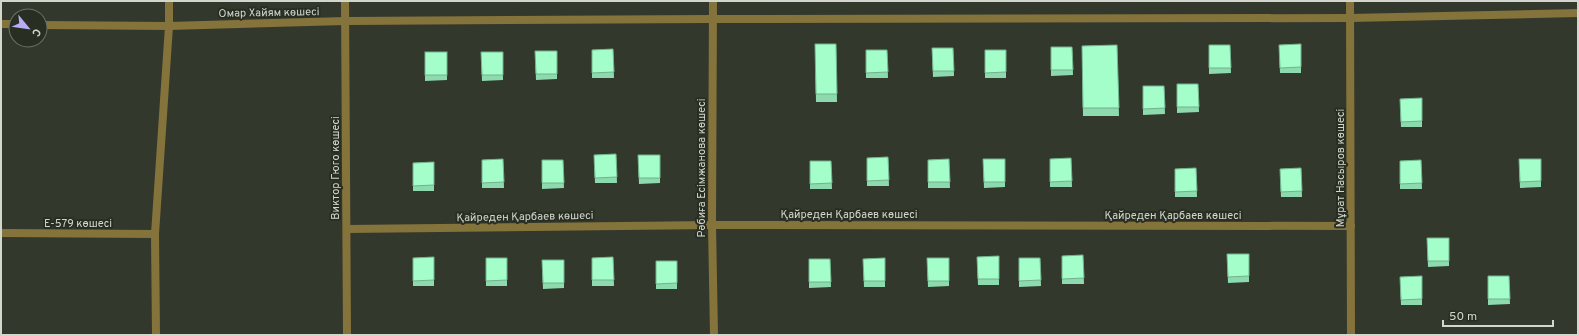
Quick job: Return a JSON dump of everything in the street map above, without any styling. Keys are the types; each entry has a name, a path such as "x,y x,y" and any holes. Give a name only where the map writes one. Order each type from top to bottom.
{"street":[{"path":"156,335 155,234 169,26 169,1"},
{"name":"Виктор Гюго көшесі","path":"345,1 347,335"},
{"name":"Рәбиға Есімжанова көшесі","path":"713,1 712,225 714,335"},
{"name":"Мұрат Насыров көшесі","path":"1350,1 1351,335"},
{"name":"Омар Хайям көшесі","path":"48,25 169,26 345,21 713,19 1350,18 1578,13"},
{"name":"Қайреден Қарбаев көшесі","path":"347,229 712,225 1351,226"},
{"name":"Е-579 көшесі","path":"1,233 155,234"}],"building":[{"path":"815,44 836,44 837,94 816,94"},
{"path":"1301,44 1301,67 1280,68 1279,45"},
{"path":"1117,45 1119,108 1083,108 1082,46"},
{"path":"1209,45 1230,45 1231,68 1209,68"},
{"path":"1051,47 1072,47 1073,70 1051,70"},
{"path":"932,48 953,48 954,71 933,71"},
{"path":"613,49 614,72 592,73 592,50"},
{"path":"866,50 887,50 888,72 866,73"},
{"path":"985,50 1006,50 1006,72 985,73"},
{"path":"535,51 557,51 557,74 536,74"},
{"path":"425,52 447,52 447,75 425,75"},
{"path":"481,52 503,52 503,75 482,75"},
{"path":"1177,84 1198,84 1199,107 1177,107"},
{"path":"1143,86 1164,86 1165,108 1143,109"},
{"path":"1422,98 1422,121 1401,122 1400,99"},
{"path":"616,154 617,177 595,178 594,155"},
{"path":"638,155 660,155 660,178 639,178"},
{"path":"888,157 889,180 867,181 867,158"},
{"path":"1071,158 1072,181 1050,182 1050,159"},
{"path":"503,159 504,182 482,183 482,160"},
{"path":"949,159 950,182 928,182 928,160"},
{"path":"983,159 1005,159 1005,182 984,182"},
{"path":"1519,159 1541,159 1541,181 1520,182"},
{"path":"542,160 563,160 564,183 542,183"},
{"path":"1421,160 1422,183 1400,184 1400,161"},
{"path":"810,161 831,161 832,183 810,184"},
{"path":"434,162 434,185 413,186 413,163"},
{"path":"1196,168 1197,191 1175,192 1175,169"},
{"path":"1301,168 1302,191 1281,192 1280,169"},
{"path":"1427,238 1449,238 1449,261 1428,261"},
{"path":"1227,254 1249,254 1249,276 1228,277"},
{"path":"1083,255 1084,278 1062,279 1062,256"},
{"path":"999,256 999,279 978,279 977,257"},
{"path":"434,257 434,280 413,281 413,258"},
{"path":"613,257 614,280 592,280 592,258"},
{"path":"486,258 507,258 507,280 486,281"},
{"path":"885,258 885,281 864,281 863,259"},
{"path":"927,258 949,258 949,281 928,281"},
{"path":"1019,258 1040,258 1041,280 1019,281"},
{"path":"809,259 830,259 831,282 809,282"},
{"path":"542,260 564,260 564,283 543,283"},
{"path":"656,261 677,261 677,283 656,284"},
{"path":"1422,276 1422,299 1401,300 1400,277"},
{"path":"1488,276 1509,276 1510,299 1488,299"}]}
